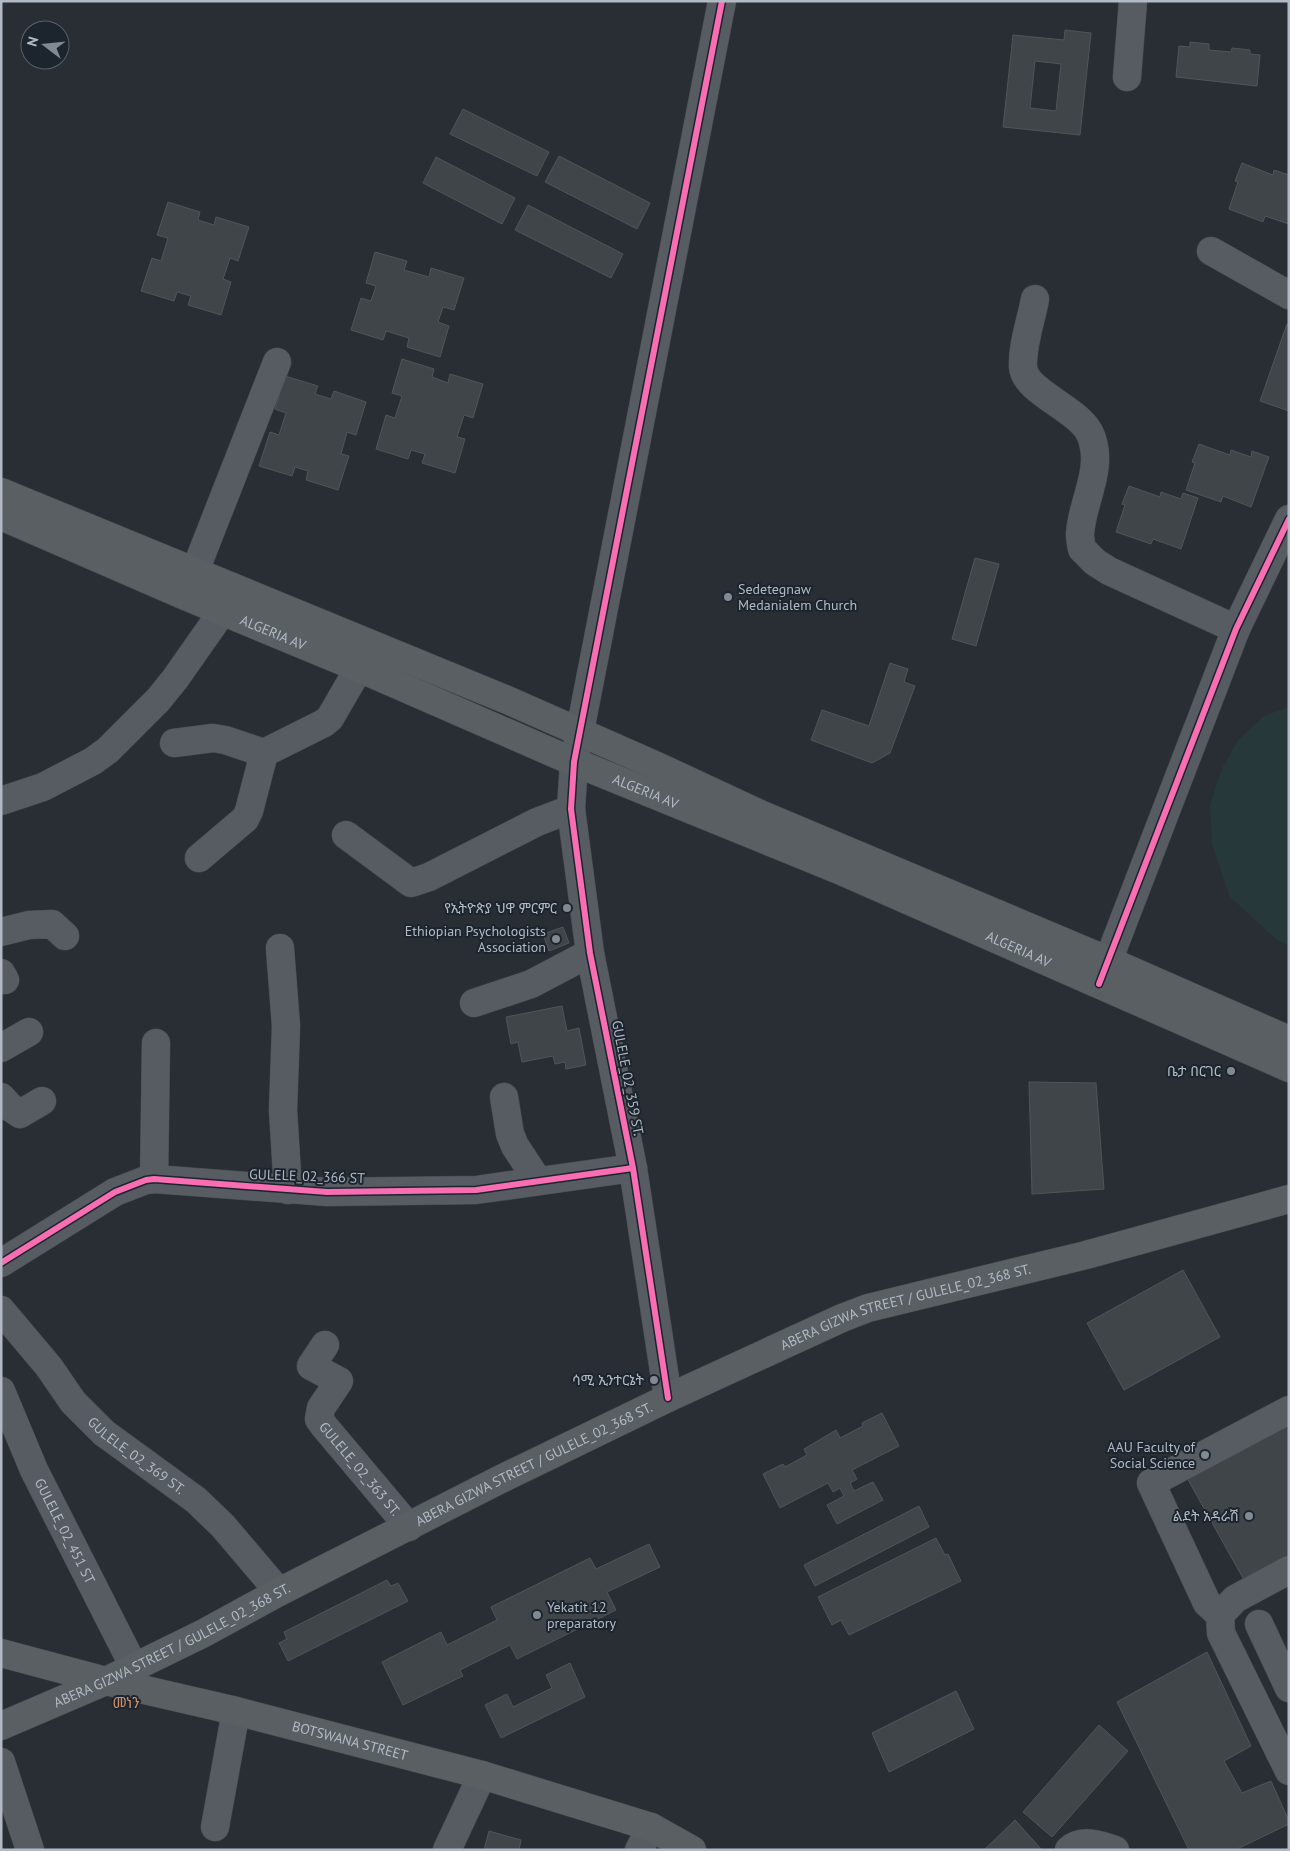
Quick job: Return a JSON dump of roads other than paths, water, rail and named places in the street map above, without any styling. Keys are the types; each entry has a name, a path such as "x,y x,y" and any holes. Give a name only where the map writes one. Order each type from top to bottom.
{"main road":[{"name":"ALGERIA AV","path":"1,492 580,731 1103,972 1289,1068"},
{"name":"ALGERIA AV","path":"1,516 222,612 359,668 574,762 839,870 1103,972 1289,1040"},
{"name":"ABERA GIZWA STREET / GULELE_02_368 ST.","path":"1,1726 106,1681 204,1634 279,1592 510,1475 668,1398 842,1318 868,1308 1086,1255 1289,1199"},
{"name":"BOTSWANA STREET","path":"1,1653 106,1681 236,1711 482,1775 645,1838 692,1850"}],"street":[{"name":"GULELE_02_359 ST.","path":"668,1398 633,1168 590,953 571,809 574,762 722,1"},
{"path":"1127,76 1133,1"},
{"path":"1211,252 1289,295"},
{"path":"1035,300 1023,369 1028,378 1042,393 1077,416 1091,435 1095,451 1093,475 1080,533 1082,549 1095,562 1109,570 1236,629"},
{"path":"195,571 277,362"},
{"path":"1103,972 1236,629 1289,519"},
{"path":"1,801 43,787 92,761 108,750 158,700 222,612"},
{"path":"174,743 213,738 264,753 330,718 359,668"},
{"path":"199,858 245,819 249,811 264,753"},
{"path":"346,836 411,883 429,877 537,822 571,809"},
{"path":"1,932 29,925 52,924 65,936"},
{"path":"280,948 286,1026 283,1110 288,1190"},
{"path":"474,1004 531,984 590,953"},
{"path":"1,1048 30,1032"},
{"path":"154,1179 156,1043"},
{"path":"1,1097 11,1108 20,1114 42,1101"},
{"path":"504,1097 510,1134 515,1146 538,1181"},
{"name":"GULELE_02_366 ST","path":"1,1263 115,1192 146,1180 154,1179 327,1192 476,1190 633,1168"},
{"name":"GULELE_02_369 ST.","path":"1,1310 49,1367 73,1402 104,1433 196,1500 223,1526 279,1592"},
{"name":"GULELE_02_363 ST.","path":"325,1345 310,1366 339,1381 321,1408 319,1419 409,1527"},
{"name":"GULELE_02_451 ST","path":"1,1391 34,1470 134,1667"},
{"path":"1289,1410 1152,1483 1207,1603 1220,1615 1221,1633 1289,1771"},
{"path":"1220,1615 1234,1599 1289,1570"},
{"path":"1259,1624 1289,1688"},
{"path":"215,1827 236,1711"},
{"path":"1,1762 30,1850"},
{"path":"447,1850 482,1775"},
{"path":"1069,1850 1072,1847 1087,1843 1103,1845 1115,1850"}],"place":[{"name":"Sedetegnaw Medanialem Church","path":"728,597"},
{"name":"የኢትዮጵያ ህዋ ምርምር","path":"567,908"},
{"name":"Ethiopian Psychologists Association","path":"556,939"},
{"name":"ቤታ በርገር","path":"1231,1071"},
{"name":"ሳሚ ኢንተርኔት","path":"654,1380"},
{"name":"AAU Faculty of Social Science","path":"1205,1455"},
{"name":"ልደት አዳራሽ","path":"1249,1516"},
{"name":"Yekatit 12 preparatory","path":"537,1615"}],"district":[{"name":"መነን","path":"126,1702"}]}
